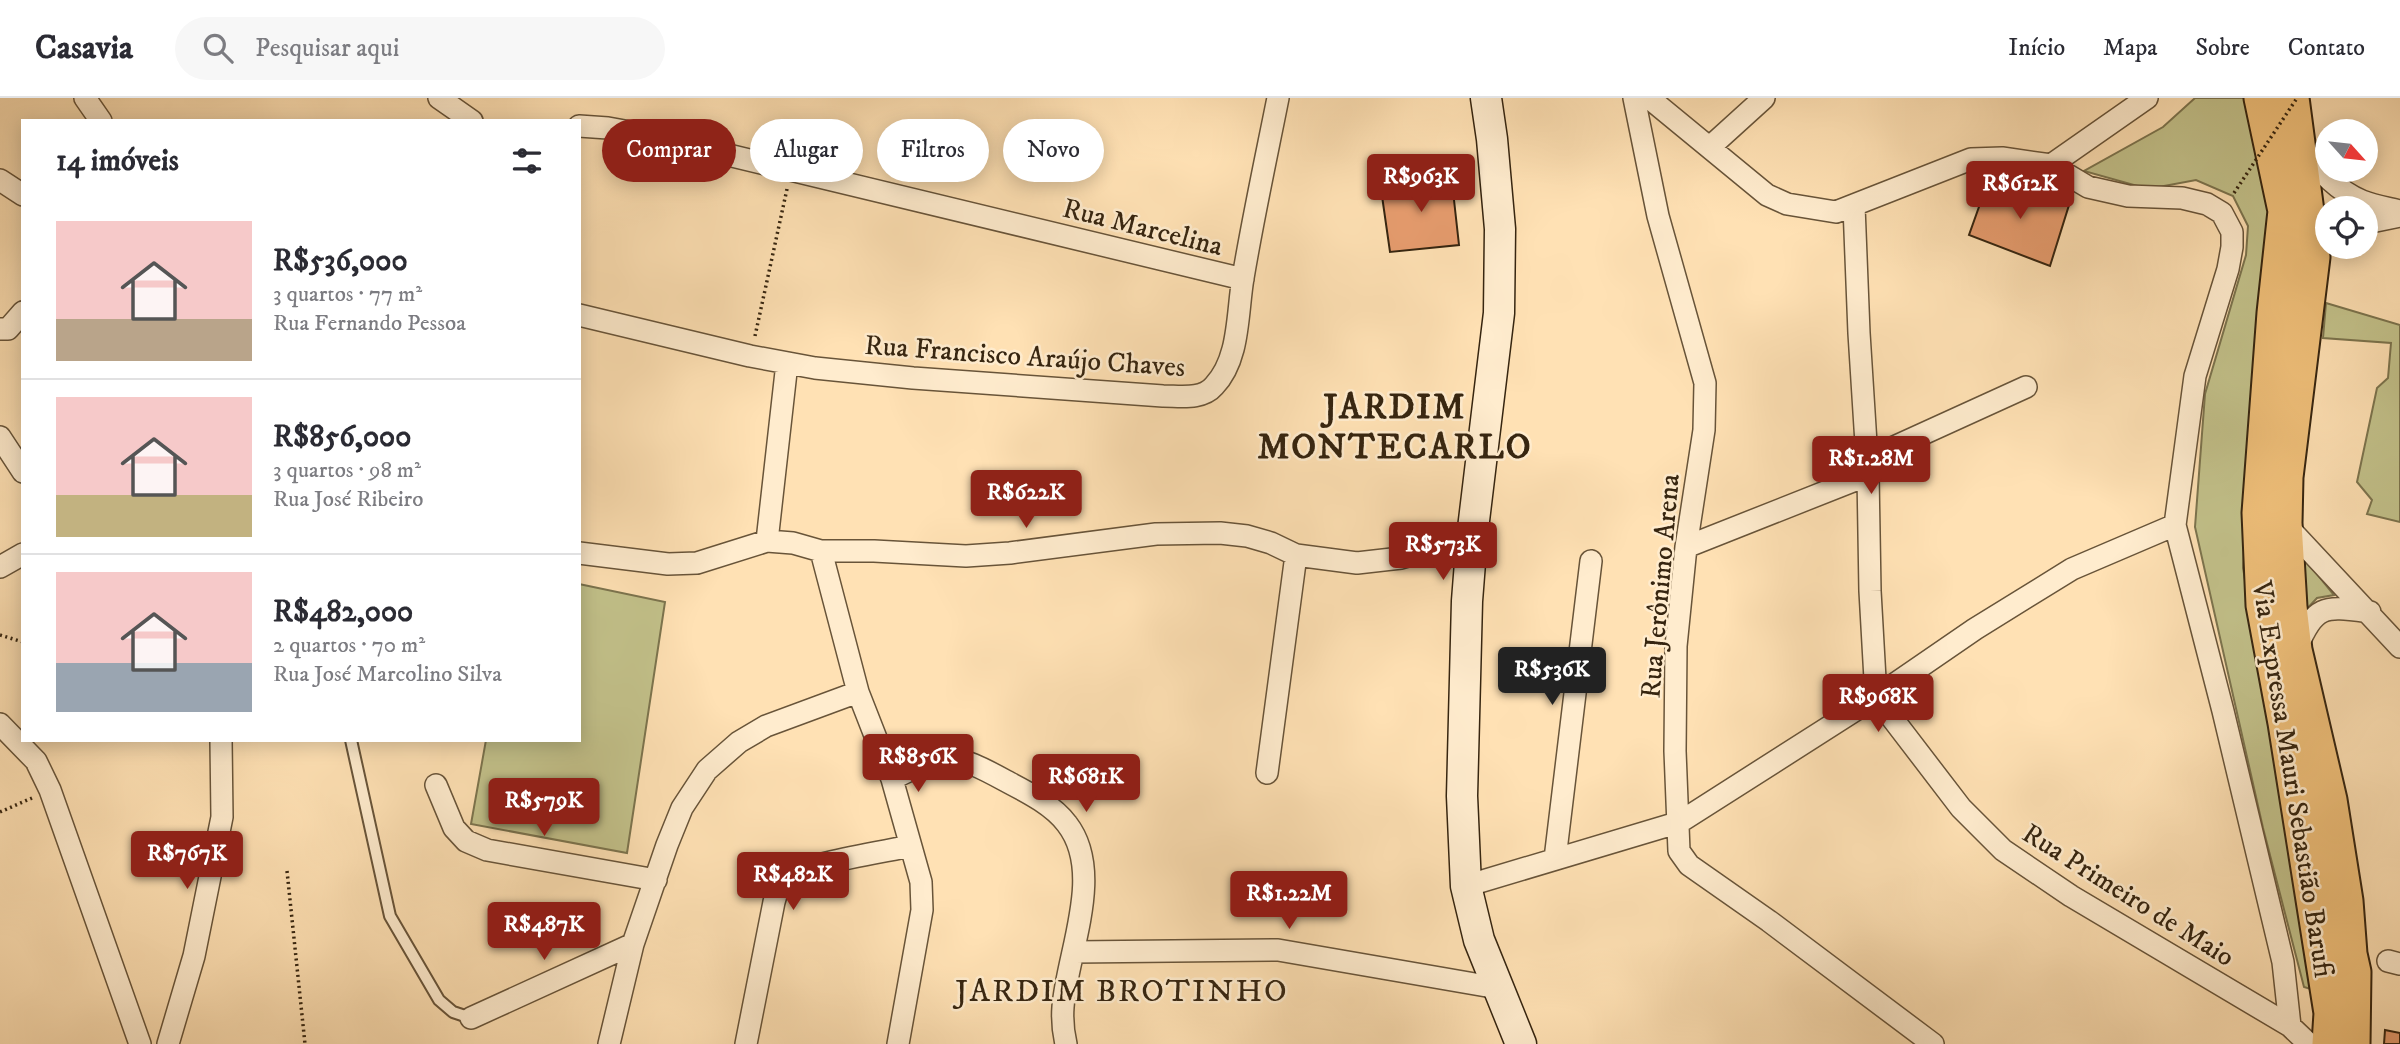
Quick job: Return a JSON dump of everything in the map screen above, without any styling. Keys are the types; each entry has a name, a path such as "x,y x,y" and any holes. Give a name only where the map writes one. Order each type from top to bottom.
{"main road":[{"path":"1486,98 1500,229 1499,313 1467,601 1462,796 1466,886 1479,940 1521,1044"},
{"name":"Via Expressa Mauri Sebastião Barufi","path":"2261,98 2285,211 2274,313 2272,518 2263,605 2285,723 2331,1013 2329,1044"},
{"name":"Via Expressa Mauri Sebastião Barufi","path":"2294,98 2297,138 2315,226"},
{"name":"Via Expressa Mauri Sebastião Barufi","path":"2319,259 2286,477 2272,518 2290,607 2295,650 2330,800 2346,901 2354,972 2353,1044"}],"street":[{"path":"85,98 100,119"},
{"name":"Rua Francisco Araújo Chaves","path":"581,315 787,363 913,378 1163,396 1206,393 1216,385 1225,371 1235,342 1243,279 1278,98"},
{"name":"Rua Jerônimo Arena","path":"1634,98 1658,216 1705,383 1704,429 1686,547 1676,646 1675,751 1680,821 1677,837 1679,851 1689,865 1934,1044"},
{"path":"1649,98 1767,195 1811,210 1836,212 1971,159 2001,158 2051,165 2088,187 2128,196 2182,198 2207,204 2222,213 2232,232 2232,247 2228,269 2194,376 2175,525 2283,962 2290,1026"},
{"path":"1710,148 1765,98"},
{"path":"2051,165 2147,98"},
{"path":"441,99 469,119"},
{"name":"Rua Marcelina","path":"581,126 641,134 750,160"},
{"path":"2297,138 2313,163 2333,183 2361,201 2400,214"},
{"path":"0,180 21,194"},
{"name":"Rua Marcelina","path":"842,182 1243,279"},
{"path":"1854,206 1876,697"},
{"path":"2378,220 2400,214"},
{"path":"0,329 8,329 21,314"},
{"path":"767,541 787,363"},
{"path":"1686,547 1868,475 1881,453 2026,387"},
{"path":"0,436 21,469"},
{"path":"2272,518 2370,612 2400,647"},
{"path":"1466,886 1680,821 2072,569 2175,525"},
{"path":"581,553 668,564 697,564 767,541 793,543 821,551 966,556 1156,534 1220,533 1247,536 1271,543 1296,555 1357,563 1401,558 1472,537"},
{"path":"821,551 858,692 892,779 921,882 922,910 898,1044"},
{"path":"0,567 21,555"},
{"path":"1267,772 1296,555"},
{"path":"1555,859 1591,561"},
{"path":"2295,650 2307,624 2323,609 2370,612"},
{"path":"609,1044 634,944 667,845 682,808 706,770 739,742 766,726 858,692"},
{"name":"Rua Primeiro de Maio","path":"1876,697 1962,808 2003,850 2071,897 2290,1026 2309,1044"},
{"path":"0,724 36,761 50,790 140,1044"},
{"path":"168,1044 194,956 220,830 221,742"},
{"path":"892,779 920,765 940,759 958,758 1014,785 1049,806 1067,824 1079,845 1083,905 1063,1005 1066,1044"},
{"path":"436,785 454,828 466,841 487,850 656,880"},
{"path":"746,1044 774,902 778,887 786,876 799,870 910,846"},
{"path":"471,1017 634,944"},
{"path":"1074,951 1278,950 1498,988"}],"lane":[{"path":"351,742 390,916 439,1000 453,1012 471,1017"}],"path":[{"path":"2234,193 2294,98"},
{"path":"750,356 789,182"},
{"path":"0,635 21,641"},
{"path":"0,812 50,790"},
{"path":"287,871 305,1044"}],"shaded area":[{"path":"2195,98 2253,98 2274,207 2249,447 2243,568 2314,990 2304,987 2263,828 2195,527 2205,394 2246,255 2248,226 2233,196 2196,180 2148,189 2084,171 2163,127"},
{"path":"2326,303 2400,325 2400,522 2367,514 2372,500 2357,482 2377,388 2388,378 2391,343 2323,338"},
{"path":"2304,558 2334,595 2317,598 2304,612 2297,565"},
{"path":"581,584 665,602 627,853 471,824 486,742 581,742"}],"building":[{"path":"1451,173 1459,245 1390,252 1381,189"},
{"path":"1990,176 2069,205 2050,266 1969,235"},
{"path":"2385,1030 2400,1033 2400,1044 2384,1044"}],"district":[{"name":"JARDIM MONTECARLO","path":"1395,426"},
{"name":"JARDIM BROTINHO","path":"1122,990"}]}
